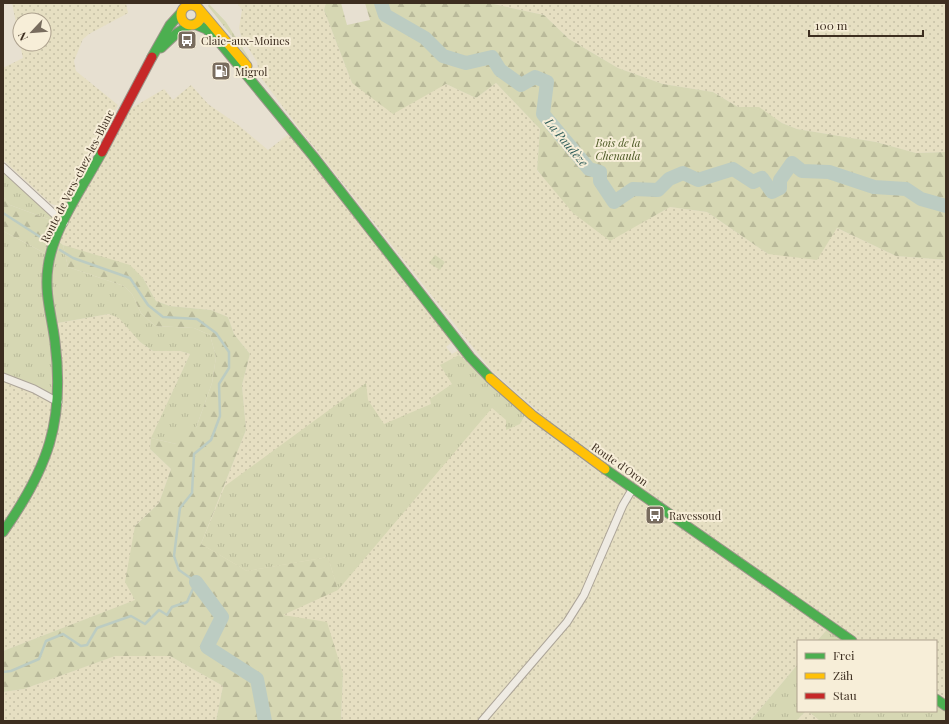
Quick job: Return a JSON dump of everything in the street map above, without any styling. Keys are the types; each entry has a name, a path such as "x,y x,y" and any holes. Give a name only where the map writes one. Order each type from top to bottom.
{"main road":[{"path":"187,5 197,6 233,48 313,156 216,38 206,29 183,21 180,9 187,5"},
{"path":"192,25 201,18 197,6"},
{"name":"Route de Vers-chez-les-Blanc","path":"3,532 23,505 40,475 51,443 58,402 58,369 46,290 50,256 64,223 180,9"},
{"name":"Route de Vers-chez-les-Blanc","path":"150,62 169,40 192,25"},
{"name":"Route d'Oron","path":"313,156 470,357 506,394 541,422 633,488 851,640"},
{"path":"937,700 946,706"}],"street":[{"path":"3,167 64,223"},
{"path":"3,377 34,388 58,402"},
{"path":"482,721 566,622 584,596 623,505 633,488"}],"shaded area":[{"path":"12,3 126,3 128,13 89,34 83,39 74,61 76,71 118,105 67,203 58,206 51,204 3,160 3,68 23,58 22,52 52,52 52,12 14,12"},
{"path":"237,3 326,3 324,10 352,83 446,84 476,98 496,83 540,129 537,171 610,240 670,207 707,212 768,254 837,228 896,256 946,260 946,706 937,700 937,640 851,640 830,626 818,640 797,640 797,665 750,721 341,721 343,674 283,615 201,544 246,430 242,385 250,354 234,334 228,317 211,310 170,306 156,301 143,278 63,245 56,239 130,109 164,89 173,100 191,85 208,104 237,124 268,150 289,134 453,341 446,347 452,354 459,350 596,462 491,370 298,127 259,75 257,62 241,36 239,28 242,10"},
{"path":"489,3 946,3 946,152 916,153 876,142 797,129 782,123 759,108 738,107 713,92 663,84 618,68 569,39 544,15"},
{"path":"109,314 120,318 140,342 153,351 180,351 190,354 151,439 150,449 171,469 159,503 135,526 136,600 3,651 3,377 52,324"},
{"path":"114,656 170,656 223,686 216,721 3,721 3,692 24,689"},
{"path":"805,712 809,712 820,721 796,721"}],"green space":[{"name":"Bois de la Chenaula","path":"326,3 341,3 347,25 370,20 365,3 489,3 544,15 569,39 618,68 663,84 713,92 738,107 759,107 782,123 797,129 876,142 916,153 946,152 946,260 896,256 837,228 817,260 768,254 707,212 670,207 610,241 573,213 537,170 540,129 496,83 476,98 446,84 393,114 352,83 324,10"},
{"path":"209,4 226,22 249,58 249,61 208,6"},
{"path":"3,172 64,223 56,239 63,245 68,267 124,286 132,294 141,313 155,326 194,328 210,335 216,357 212,383 196,428 176,444 151,438 190,354 180,351 153,351 140,342 119,318 109,314 52,324 58,402 3,377 3,231 50,256 48,219 10,205 3,197"},
{"path":"3,197 10,205 48,219 56,239 50,256 3,231"},
{"path":"63,245 130,265 143,278 156,301 170,306 211,310 228,317 234,334 250,354 242,385 246,430 201,544 247,571 328,557 338,590 283,615 327,622 343,674 341,721 216,721 223,686 170,656 115,656 24,689 3,692 3,651 135,600 125,582 135,526 159,503 171,469 150,449 151,438 176,444 180,428 196,428 212,383 216,357 210,335 194,328 155,326 141,313 132,294 124,286 68,267"},
{"path":"435,255 445,262 440,270 429,263"},
{"path":"459,355 525,415 520,424 506,430 506,420 492,408 338,590 328,557 247,571 201,544 225,486 366,383 368,400 384,424 431,404 430,399 452,384 440,365"},
{"path":"830,626 851,640 818,640"},
{"path":"797,665 797,712 805,712 796,721 750,721"},
{"path":"937,700 946,706 946,721 820,721 809,712 937,712"}],"waterway":[{"name":"La Paudèze","path":"381,3 385,15 425,38 443,56 466,63 492,57 500,70 521,85 535,77 547,82 543,114 589,169 600,172 600,181 614,202 633,189 658,190 669,179 683,173 698,180 733,169 753,182 762,178 772,192 780,188 780,180 792,163 802,171 829,172 874,187 906,189 921,199 946,206"},
{"path":"3,213 48,242"},
{"path":"3,672 11,671 39,659 46,641 63,634 81,646 87,645 97,628 131,616 145,624 159,610 167,615 172,607 187,602 196,582 179,570 174,556 180,508 192,493 194,454 211,440 220,416 219,384 229,368 229,352 216,333 197,319 163,317 148,305 130,278 73,258 60,250"},
{"path":"196,582 222,617 207,647 257,679 265,721"}],"traffic: fast":[{"path":"152,57 170,25 180,14"},
{"path":"194,24 206,29 216,38 313,156 470,357 490,378"},
{"path":"161,48 177,33 190,25"},
{"path":"3,532 19,509 42,465 50,443 55,420 57,370 55,342 47,286 48,267 51,252 62,223 102,152"},
{"path":"605,469 851,640"},
{"path":"937,700 946,706"}],"traffic: slow":[{"path":"187,5 195,5 201,11 201,15 201,19 195,25 187,25 181,19 181,11 187,5"},
{"path":"199,9 247,66"},
{"path":"490,378 532,415 605,469"}],"traffic: jam":[{"path":"102,152 152,57"}],"place":[{"name":"Claie-aux-Moines","path":"187,40"},
{"name":"Migrol","path":"221,71"},
{"name":"Ravessoud","path":"655,515"}]}
